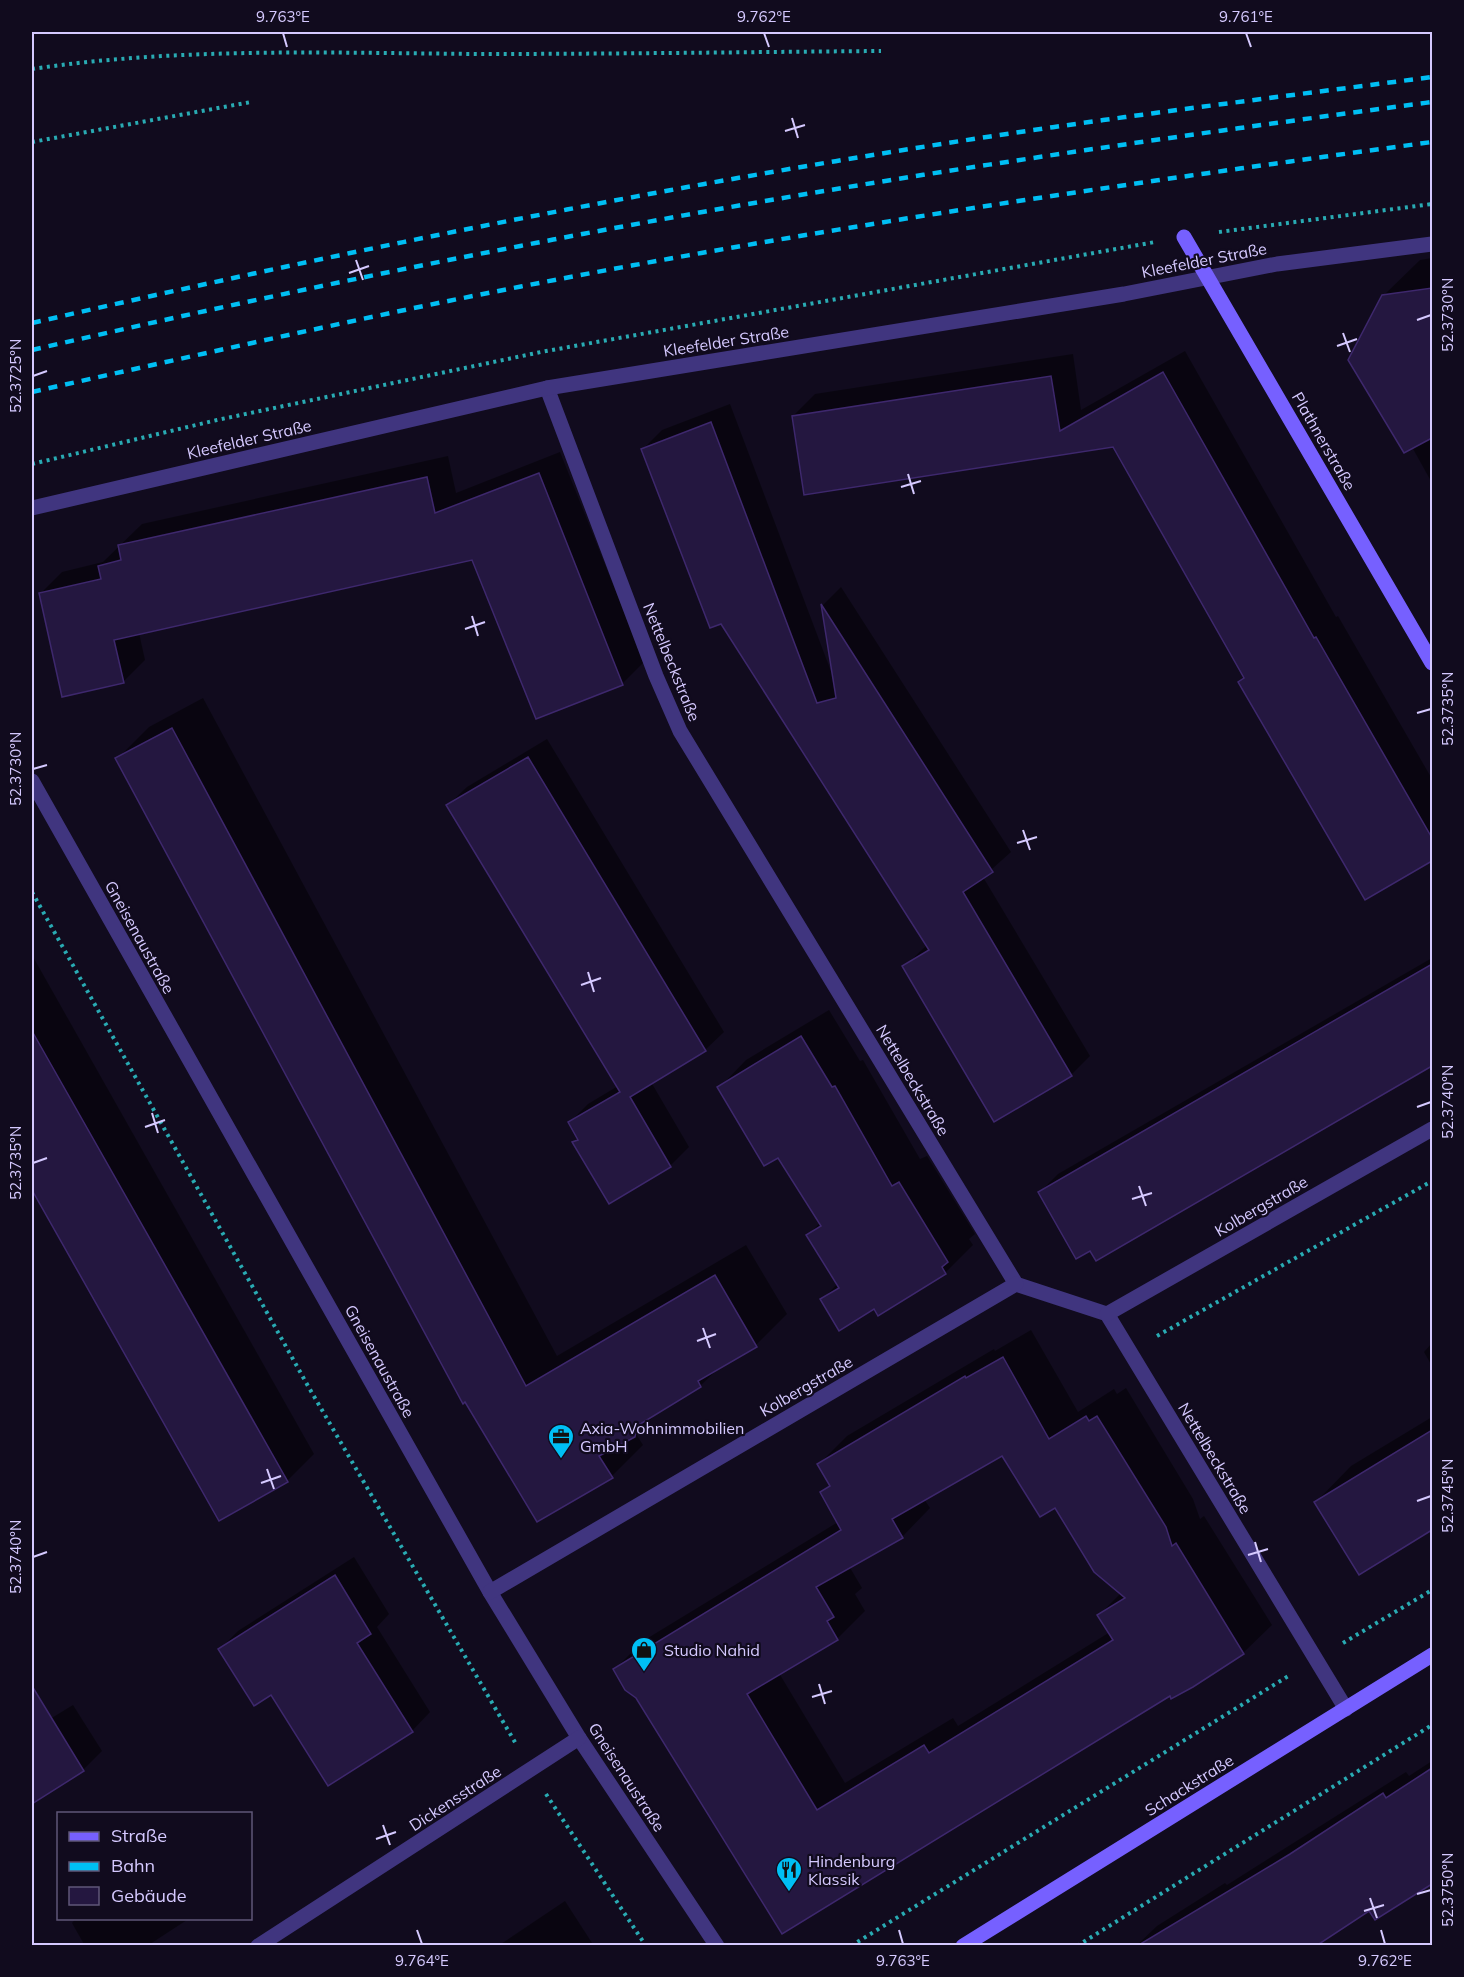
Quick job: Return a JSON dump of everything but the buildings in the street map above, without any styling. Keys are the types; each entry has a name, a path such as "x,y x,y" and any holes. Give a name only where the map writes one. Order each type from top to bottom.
{"street":[{"name":"Plathnerstraße","path":"1184,237 1432,663"},
{"name":"Kleefelder Straße","path":"32,508 547,388 1124,294 1208,276 1432,244"},
{"name":"Nettelbeckstraße","path":"547,388 656,675 680,732 1016,1284"},
{"name":"Gneisenaustraße","path":"32,781 490,1592 579,1738 717,1946"},
{"name":"Kolbergstraße","path":"1107,1314 1432,1129"},
{"path":"1016,1284 1107,1314"},
{"name":"Kolbergstraße","path":"490,1592 1016,1284"},
{"name":"Nettelbeckstraße","path":"1107,1314 1346,1709"},
{"name":"Schackstraße","path":"963,1946 1432,1655"},
{"name":"Dickensstraße","path":"258,1946 579,1738"}],"path":[{"path":"32,69 152,57 323,52 482,54 881,51"},
{"path":"32,142 251,102"},
{"path":"32,464 217,420 541,352 1184,237 1432,204"},
{"path":"32,892 308,1386 531,1771 646,1946"},
{"path":"1130,1351 1432,1181"},
{"path":"851,1946 1432,1590"},
{"path":"1077,1946 1432,1725"}],"railway":[{"path":"32,323 271,270 631,197 872,155 1048,128 1432,77"},
{"path":"32,350 393,271 757,202 1054,155 1432,102"},
{"path":"32,392 395,312 653,262 1042,197 1432,142"}],"place":[{"name":"Axia-Wohnimmobilien GmbH","path":"561,1460"},
{"name":"Studio Nahid","path":"644,1673"},
{"name":"Hindenburg Klassik","path":"789,1893"}]}
